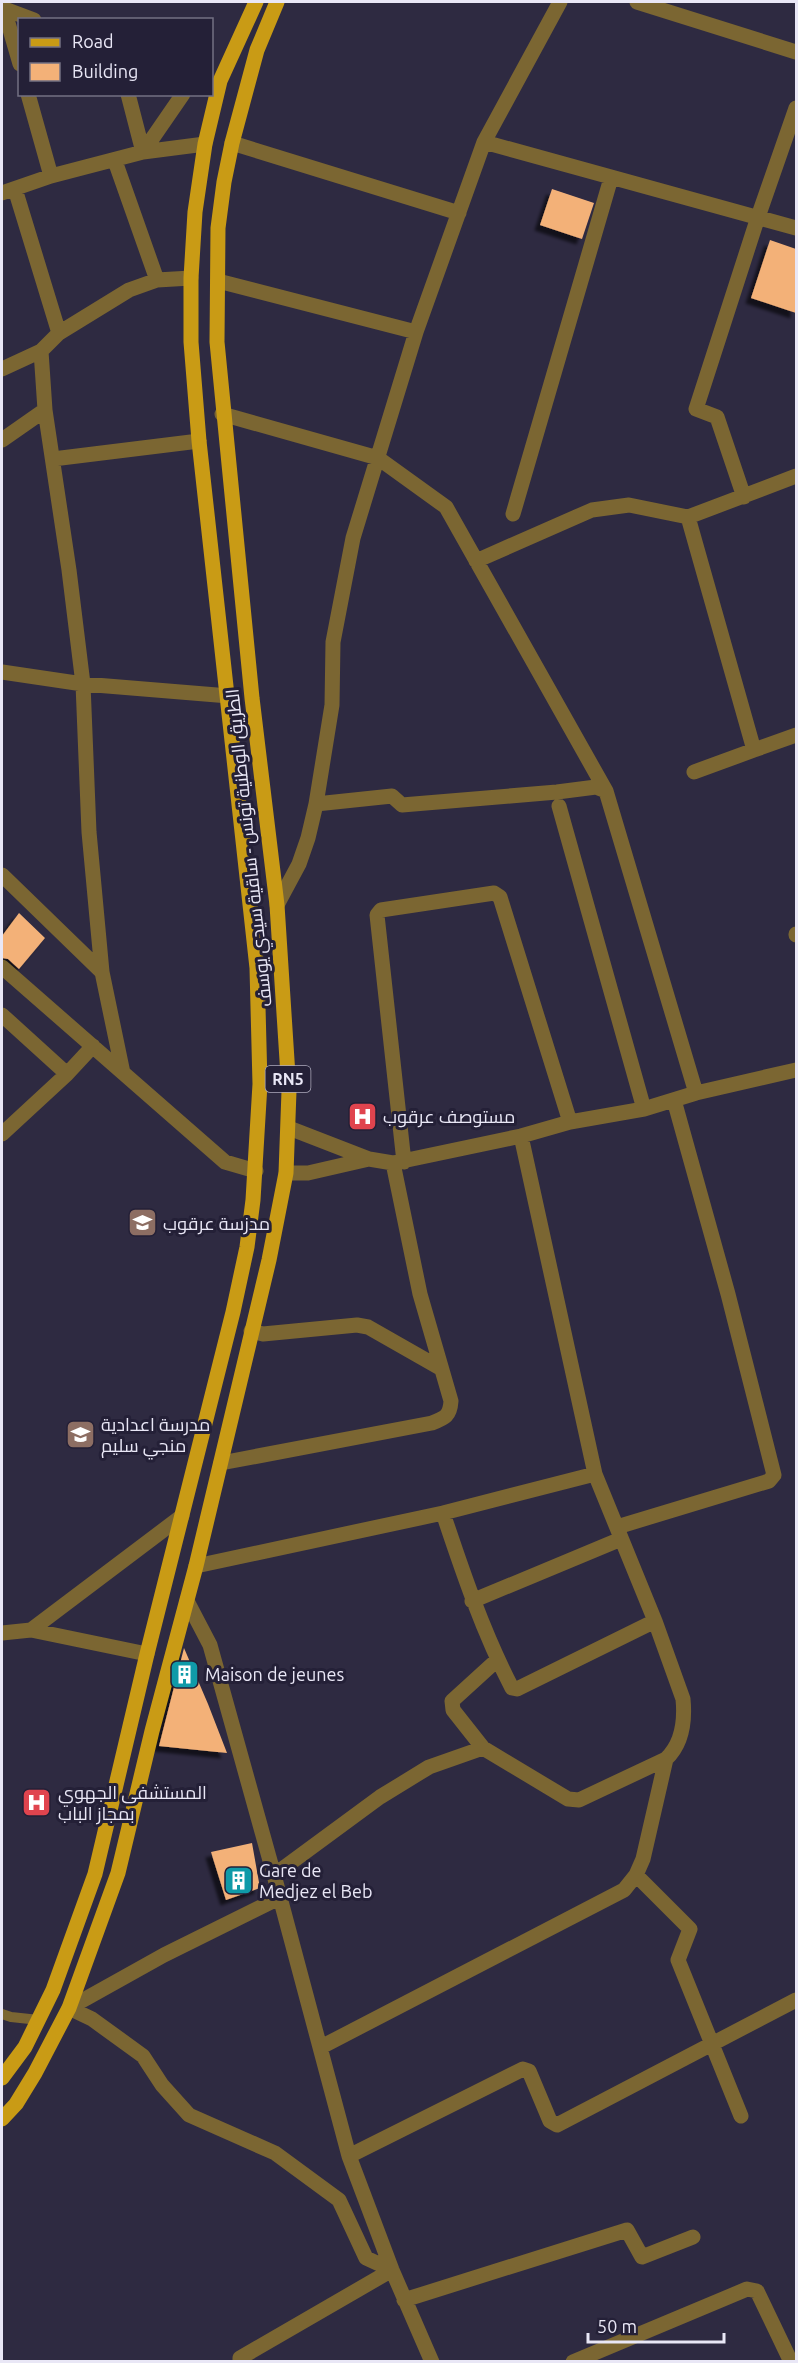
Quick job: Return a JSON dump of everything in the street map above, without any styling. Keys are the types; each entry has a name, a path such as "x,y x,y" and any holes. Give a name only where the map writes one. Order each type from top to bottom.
{"main road":[{"name":"الطريق الوطنية تونس - ساقية سيدي يوسف","path":"2,2078 25,2047 53,1990 95,1874 247,1247 256,1171 260,1084 257,968 229,696 199,441 191,342 191,278 195,212 216,80 256,2"},
{"name":"الطريق الوطنية تونس - ساقية سيدي يوسف","path":"2,2120 16,2104 30,2081 69,2008 118,1873 196,1566 269,1260 286,1173 289,1091 277,905 252,698 222,414 217,342 218,228 232,143 257,50 277,2"},
{"path":"219,1366 242,1371"}],"street":[{"path":"277,905 299,864 308,838 316,804 332,705 333,642 353,538 416,332 484,142 560,2"},
{"path":"637,2 796,52"},
{"path":"18,57 3,8 28,12"},
{"path":"29,96 51,176"},
{"path":"129,96 143,152"},
{"path":"143,152 182,96"},
{"path":"744,498 717,417 696,409 796,108"},
{"path":"484,142 796,228"},
{"path":"232,143 459,213"},
{"path":"59,333 8,191 51,176 143,152 205,144"},
{"path":"115,161 157,280"},
{"path":"513,514 610,178"},
{"path":"2,369 41,351 59,333 129,290 157,280 191,278"},
{"path":"218,281 416,332"},
{"path":"41,351 45,410 83,684 89,832 102,972 123,1072"},
{"path":"2,440 45,410"},
{"path":"222,414 378,458 446,507 606,791 696,1093"},
{"path":"53,459 199,441"},
{"path":"476,561 592,510 629,505 688,518 796,476"},
{"path":"688,518 754,750"},
{"path":"2,672 83,684 229,696"},
{"path":"694,772 796,735"},
{"path":"316,804 392,796 402,805 596,787 606,791"},
{"path":"559,806 644,1109"},
{"path":"2,875 102,972"},
{"path":"220,1463 432,1423 447,1417 450,1412 451,1401 420,1294 398,1162 377,915 381,910 494,893 500,897 570,1122"},
{"path":"2,967 225,1162 256,1171"},
{"path":"2,1015 67,1074"},
{"path":"2,1134 67,1074 93,1046"},
{"path":"289,1128 369,1159 398,1162 521,1136 570,1122 644,1109 696,1093 796,1070"},
{"path":"472,1601 619,1533 769,1481 774,1475 728,1294 674,1100"},
{"path":"497,1660 452,1701 453,1710 483,1748 568,1799 579,1800 666,1759 674,1751 684,1712 683,1699 655,1621 595,1474 521,1136"},
{"path":"286,1173 308,1173 369,1159"},
{"path":"251,1331 263,1334 357,1325 368,1326 440,1368"},
{"path":"196,1566 443,1513 595,1474"},
{"path":"443,1513 472,1601 497,1660 512,1688 517,1689 655,1621"},
{"path":"31,1630 182,1516"},
{"path":"187,1601 210,1645 349,2156 404,2300 432,2361"},
{"path":"2,1633 31,1630 147,1654"},
{"path":"274,1875 380,1797 419,1773 483,1748"},
{"path":"321,2047 624,1890 636,1875 643,1858 666,1759"},
{"path":"636,1875 690,1929 678,1960 741,2116"},
{"path":"69,2008 164,1955 279,1898"},
{"path":"349,2156 523,2069 529,2071 550,2121 557,2125 796,2000"},
{"path":"69,2008 92,2019 143,2056 162,2085 189,2115 276,2152 339,2200 366,2258 392,2270"},
{"path":"404,2300 627,2230 642,2257 693,2237"},
{"path":"240,2361 240,2358 392,2270"},
{"path":"573,2361 747,2289 757,2291 790,2361"}],"lane":[{"path":"2,2014 11,2018 39,2020"}],"building":[{"path":"552,189 594,203 582,239 540,225"},
{"path":"770,240 796,249 796,313 751,298"},
{"path":"19,913 45,938 19,969 8,959 2,958 2,936"},
{"name":"Maison de jeunes","path":"184,1648 208,1704 227,1753 159,1746"},
{"name":"Gare de Medjez el Beb","path":"252,1843 260,1888 226,1900 211,1852"}],"place":[{"name":"مستوصف عرقوب","path":"362,1116"},
{"name":"مدزسة عرقوب","path":"142,1223"},
{"name":"مدرسة اعدادية منجي سليم","path":"80,1434"},
{"name":"Maison de jeunes","path":"184,1674"},
{"name":"المستشفى الجهوي بمجاز الباب","path":"37,1802"},
{"name":"Gare de Medjez el Beb","path":"238,1880"}]}
